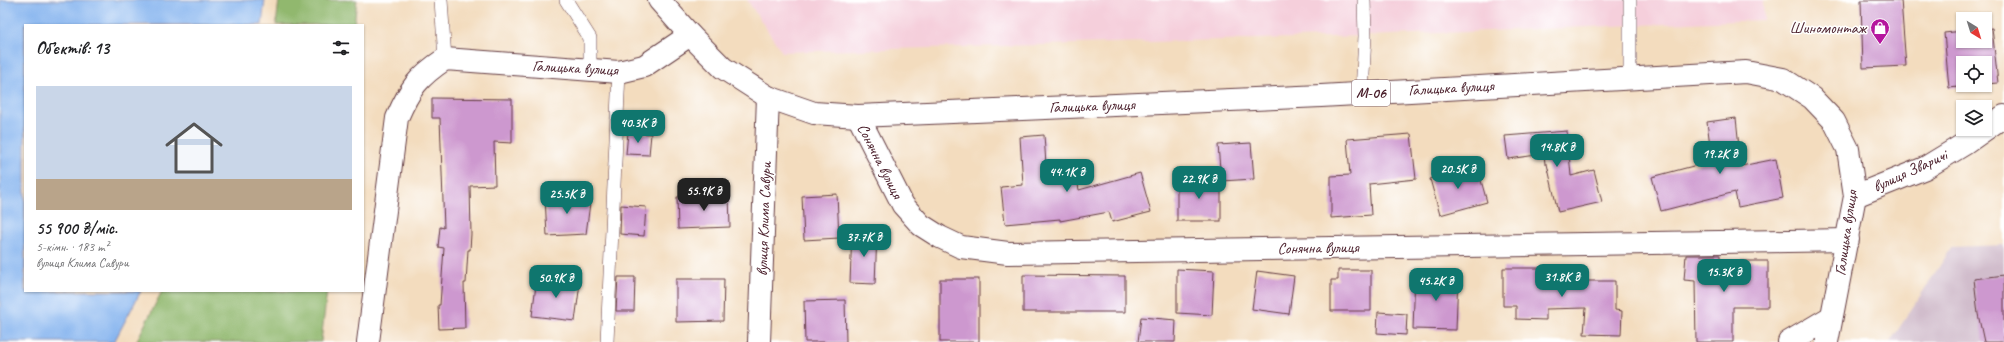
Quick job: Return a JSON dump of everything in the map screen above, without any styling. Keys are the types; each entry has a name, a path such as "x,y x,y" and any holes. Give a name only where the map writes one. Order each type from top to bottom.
{"main road":[{"name":"М-06","path":"659,0 690,35"},
{"name":"Галицька вулиця","path":"445,59 619,72 644,66 690,35 723,68 768,97 814,113 858,116 1362,93 1746,72 1783,79 1812,98 1834,121 1848,149 1855,196 1848,240 1827,342"},
{"path":"368,342 397,118 408,94 425,73 445,59"},
{"name":"вулиця Клима Савури","path":"759,342 768,97"},
{"name":"Сонячна вулиця","path":"858,116 903,206 921,225 940,237 961,246 1008,253 1848,240"},
{"name":"вулиця Зваричі","path":"1855,196 1925,168 1966,144 2004,116"},
{"path":"1789,342 1831,317"}],"lane":[{"path":"441,0 445,59"},
{"path":"566,0 590,38 590,70"},
{"path":"1362,93 1365,36 1364,0"},
{"path":"1630,0 1630,78"},
{"path":"607,342 619,72"}],"shaded area":[{"path":"747,0 1763,0 1764,20 1365,36 782,52"},
{"path":"2004,245 2004,342 1890,342 1952,247"}],"green space":[{"path":"279,0 357,0 354,24 276,24"},
{"path":"161,292 327,292 321,342 136,342"}],"water":[{"path":"0,0 265,0 262,24 24,24 24,292 140,292 114,342 0,342"}],"building":[{"path":"1861,0 1901,0 1906,66 1863,68"},
{"path":"1992,28 1998,83 1992,83 1992,56 1956,56 1956,87 1949,88 1944,33 1956,32 1956,48 1992,48"},
{"path":"432,98 512,99 512,143 494,142 495,185 470,186 471,234 470,250 468,250 466,283 464,283 465,328 439,329 438,305 440,305 444,248 438,247 440,227 444,228 440,118 432,118"},
{"path":"1736,118 1741,166 1776,159 1783,198 1738,207 1735,192 1661,211 1652,177 1712,161 1707,122"},
{"path":"1567,131 1571,176 1594,170 1602,202 1558,212 1547,164 1545,164 1544,154 1508,159 1505,136"},
{"path":"628,132 651,134 649,155 626,154"},
{"path":"1411,134 1416,179 1369,184 1371,215 1331,218 1331,176 1350,175 1347,139"},
{"path":"1044,135 1047,179 1076,173 1079,190 1140,173 1151,212 1112,222 1109,212 1060,221 1060,219 1005,224 1001,187 1023,185 1020,137"},
{"path":"1251,143 1254,179 1221,181 1218,145"},
{"path":"1477,166 1487,202 1440,215 1430,179"},
{"path":"1177,180 1221,180 1221,221 1177,221"},
{"path":"587,194 587,203 590,203 586,234 547,236 545,196"},
{"path":"837,194 839,238 804,240 802,196"},
{"path":"729,195 730,227 678,229 677,197"},
{"path":"621,205 646,207 644,236 620,234"},
{"path":"852,232 877,233 875,284 850,283"},
{"path":"1686,255 1720,255 1720,261 1768,261 1768,307 1733,307 1733,342 1696,342 1695,281 1684,280"},
{"path":"1503,268 1555,268 1555,281 1615,281 1615,310 1622,311 1621,335 1584,334 1586,308 1546,309 1546,320 1516,319 1516,306 1503,306"},
{"path":"1177,269 1214,271 1212,315 1177,313"},
{"path":"1338,270 1371,270 1371,311 1331,311 1331,280 1338,280"},
{"path":"1257,271 1294,276 1289,314 1252,309"},
{"path":"1415,273 1458,274 1456,330 1413,329"},
{"path":"1023,275 1125,276 1125,312 1023,312"},
{"path":"2004,275 2004,342 1984,342 1978,314 1974,279"},
{"path":"537,277 580,283 575,321 532,316"},
{"path":"618,277 635,277 634,311 616,311"},
{"path":"676,279 724,279 723,321 676,322"},
{"path":"940,279 979,279 979,342 940,342"},
{"path":"845,300 846,342 805,342 804,301"},
{"path":"1378,312 1407,314 1406,335 1377,333"},
{"path":"1141,317 1176,320 1175,342 1138,342"}],"place":[{"name":"Шиномонтаж","path":"1880,45"}]}
